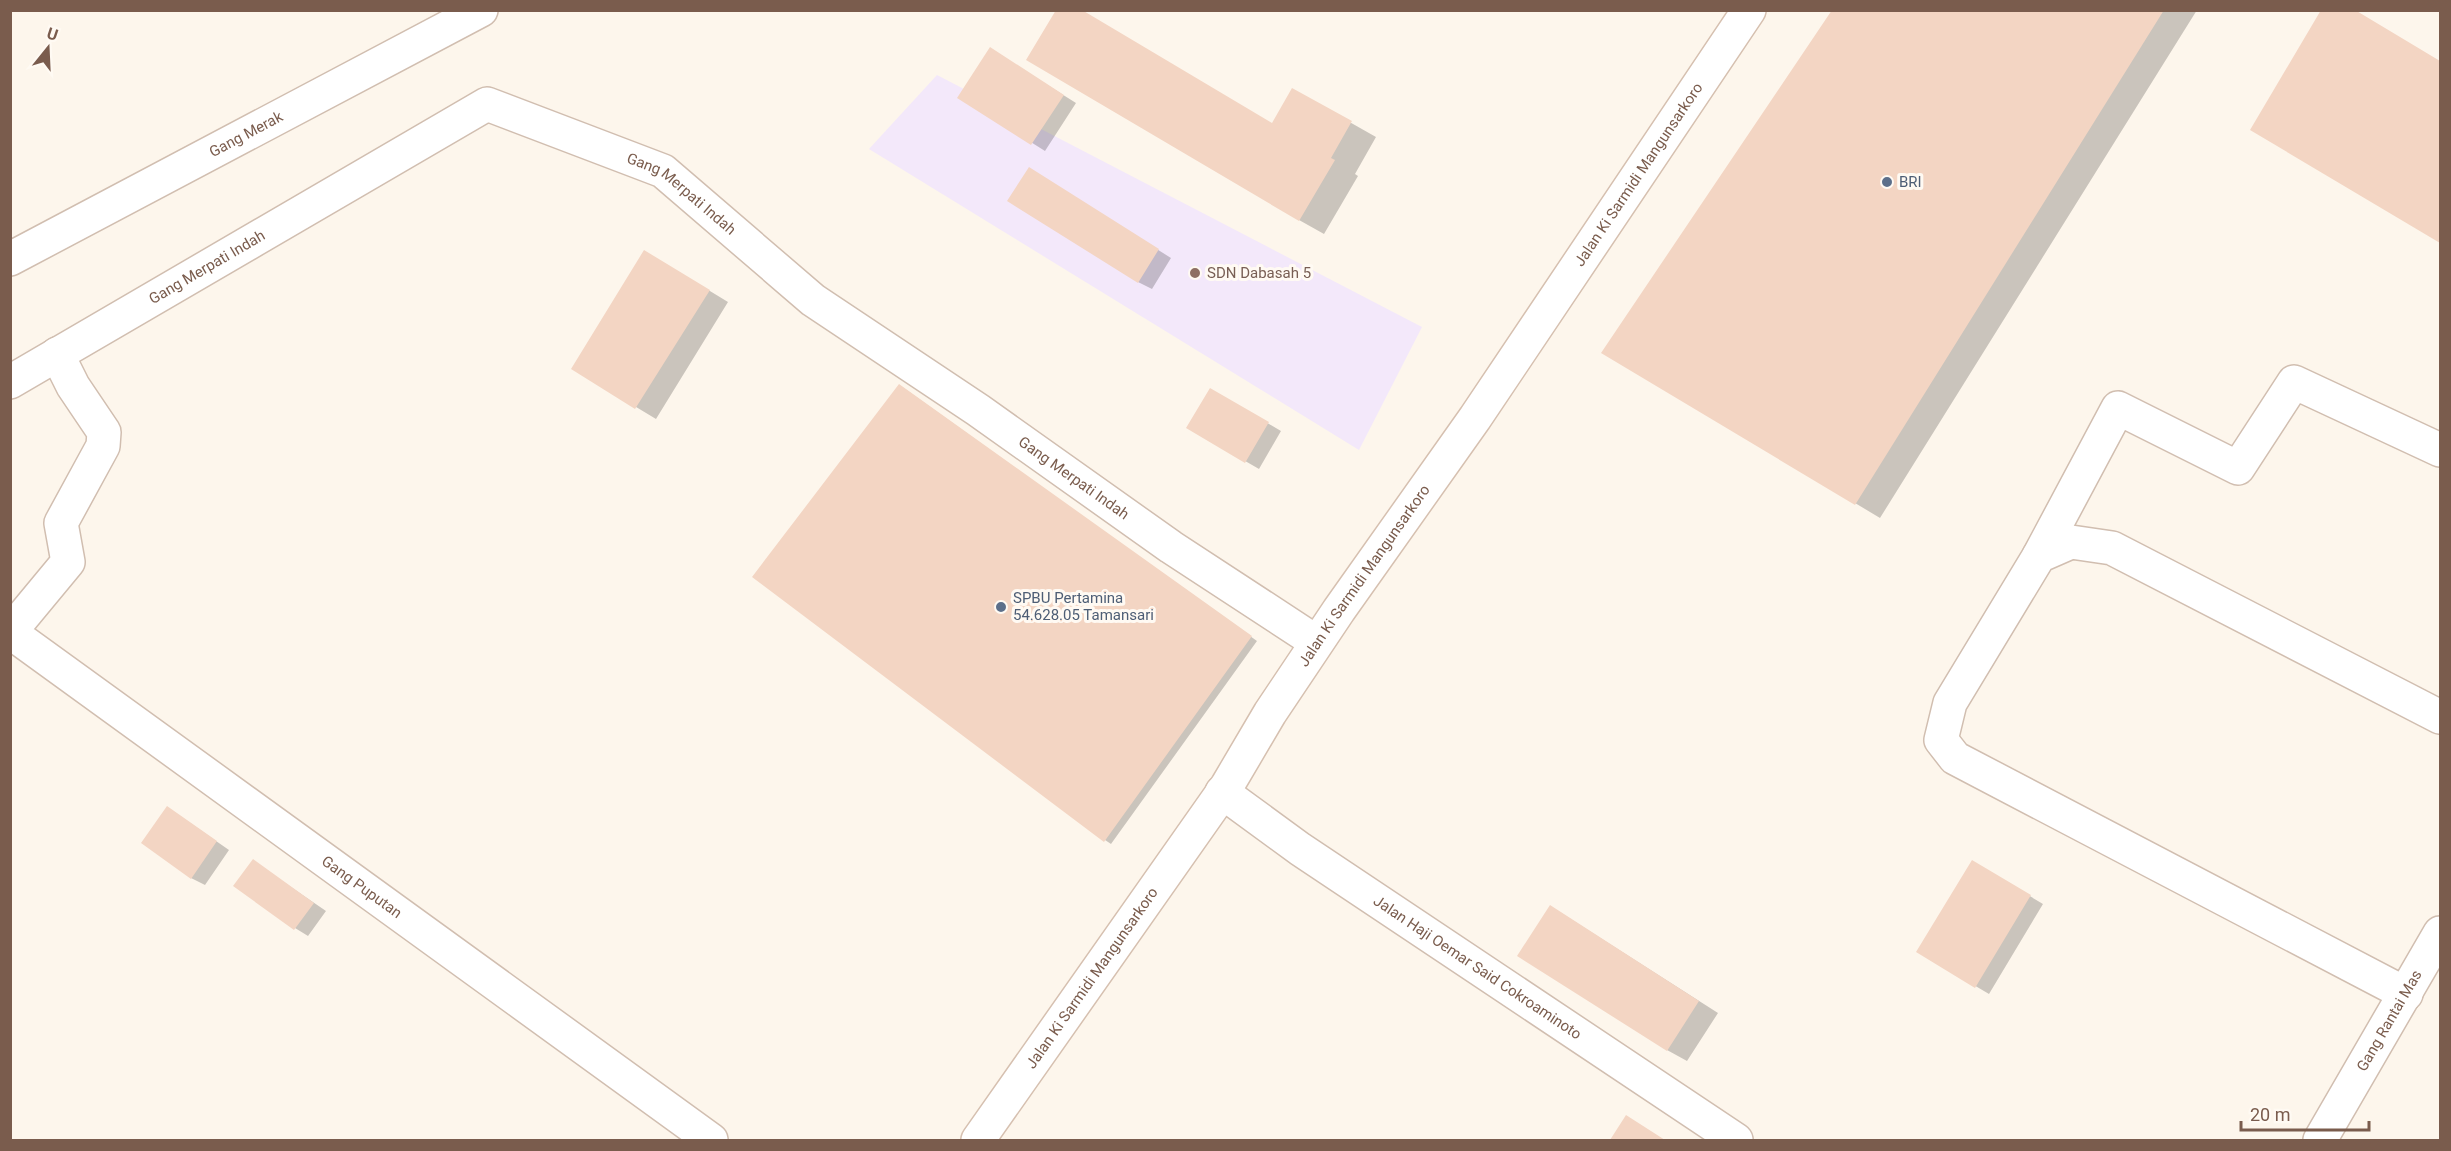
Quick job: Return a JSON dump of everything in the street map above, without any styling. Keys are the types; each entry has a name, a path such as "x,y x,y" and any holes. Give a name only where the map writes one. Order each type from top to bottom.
{"street":[{"name":"Gang Merak","path":"10,259 481,10"},
{"name":"Jalan Ki Sarmidi Mangunsarkoro","path":"978,1140 1222,792 1270,713 1333,619 1475,418 1749,10"},
{"name":"Gang Merpati Indah","path":"10,382 487,104 663,171 813,300 978,410 1170,547 1307,636"},
{"path":"10,632 68,562 61,523 103,446 104,432 73,386 57,354"},
{"path":"2406,994 1955,758 1941,740 1950,703 2039,556 2118,408 2238,468 2294,382 2440,450"},
{"path":"2039,556 2071,542 2112,548 2440,717"},
{"name":"Gang Puputan","path":"10,632 711,1140"},
{"name":"Jalan Haji Oemar Said Cokroaminoto","path":"1222,792 1300,849 1736,1140"},
{"name":"Gang Rantai Mas","path":"2320,1140 2440,933"}],"shaded area":[{"name":"SDN Dabasah 5","path":"937,75 1422,327 1359,450 869,149"}],"building":[{"path":"1056,10 1082,10 1272,123 1292,88 1352,121 1331,158 1335,160 1299,221 1026,60"},
{"name":"BRI","path":"1832,10 2164,10 1855,505 1601,353"},
{"path":"2321,10 2355,10 2440,61 2440,243 2250,130"},
{"path":"990,47 1064,95 1031,145 957,98"},
{"path":"1029,167 1159,249 1138,283 1007,201"},
{"path":"644,250 710,290 635,409 571,369"},
{"name":"SPBU Pertamina 54.628.05 Tamansari","path":"899,384 1252,636 1104,842 752,577"},
{"path":"1210,388 1269,422 1245,463 1186,428"},
{"path":"167,806 217,841 191,879 141,843"},
{"path":"253,859 314,903 294,930 233,886"},
{"path":"1972,860 2031,895 1975,988 1916,952"},
{"path":"1550,905 1699,1001 1667,1051 1517,956"},
{"path":"1626,1115 1665,1140 1610,1140"}],"place":[{"name":"BRI","path":"1887,182"},
{"name":"SDN Dabasah 5","path":"1195,273"},
{"name":"SPBU Pertamina 54.628.05 Tamansari","path":"1001,607"}]}
